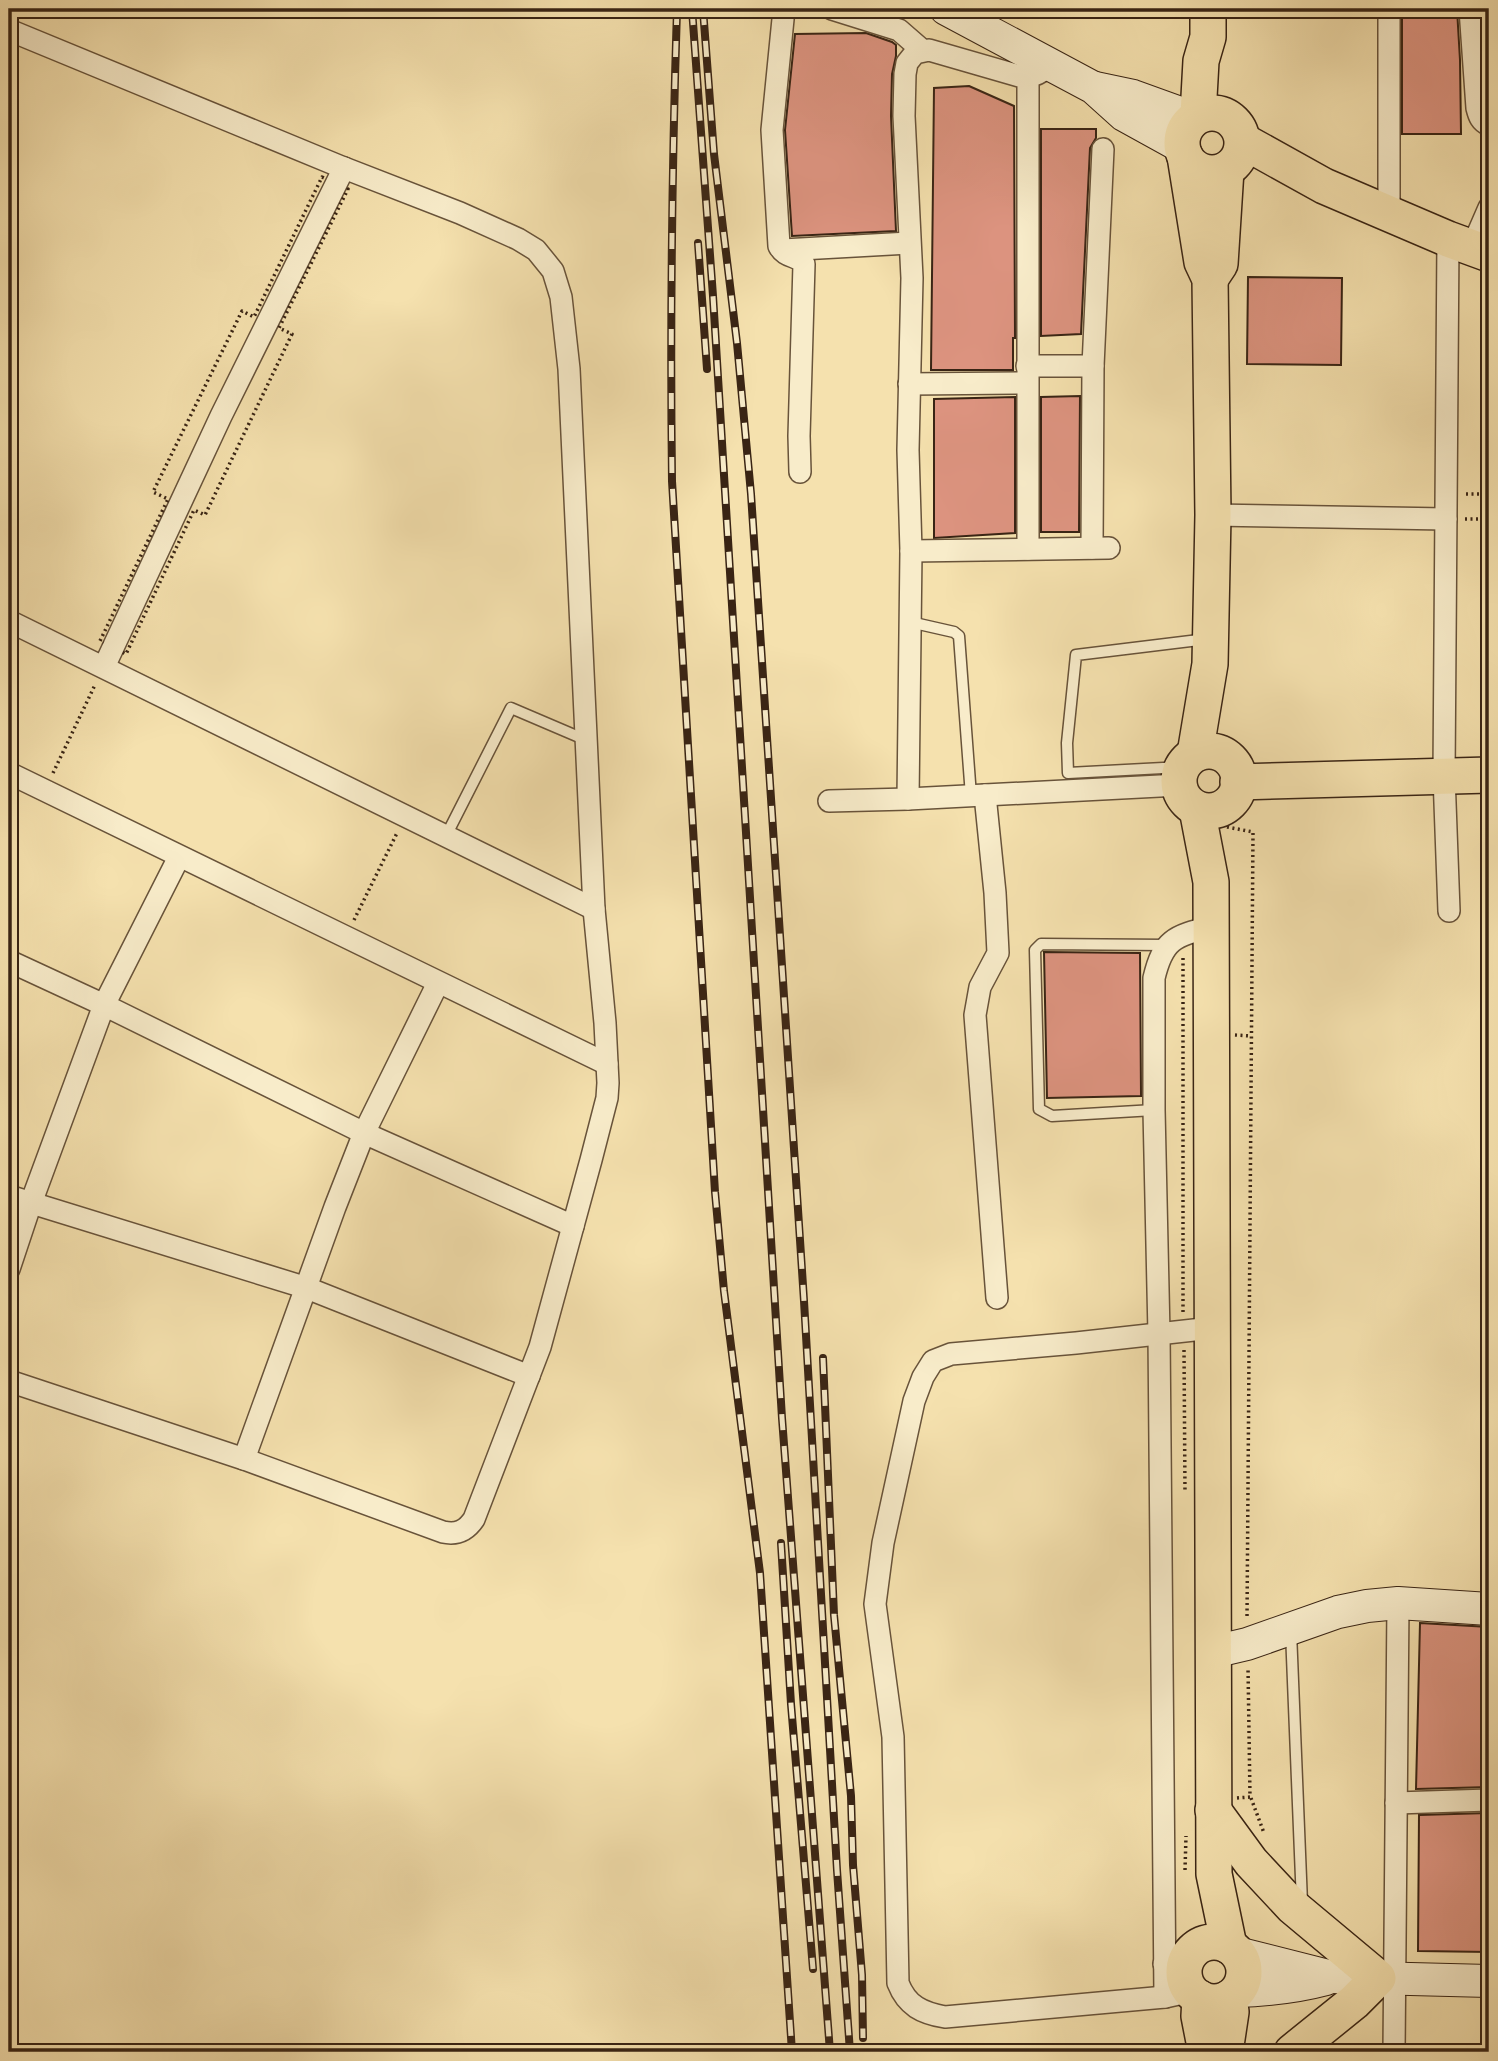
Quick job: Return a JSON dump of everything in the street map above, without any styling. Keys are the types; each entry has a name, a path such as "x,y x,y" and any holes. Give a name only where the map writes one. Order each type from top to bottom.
{"main road":[{"path":"1206,2052 1199,2016 1214,1874 1211,883 1206,780 1213,515 1210,279 1202,262 1207,137 1222,94 1222,62 1208,23"},
{"path":"1207,137 1470,247"},
{"path":"1206,780 1489,775"},
{"path":"1213,1810 1251,1862 1303,1915 1386,1978 1292,2052"},
{"path":"1204,1975 1231,2011 1225,2052"}],"street":[{"path":"784,9 772,130 779,246 785,254 798,258 804,264 800,472"},
{"path":"832,9 899,30 922,50"},
{"path":"946,9 1040,71 1094,88 1133,96 1207,137"},
{"path":"1389,9 1389,213"},
{"path":"1470,9 1476,108 1484,123 1489,125"},
{"path":"9,30 460,213 536,250 553,271 561,297 569,369 594,909 607,1064 607,1098 550,1314 474,1519 470,1526 458,1533 443,1532 244,1460 9,1381"},
{"path":"908,799 911,551 908,450 912,278 904,116 905,74 911,56 922,50 1010,74 1040,71"},
{"path":"1028,549 1027,374 1040,71"},
{"path":"911,551 1101,548 1093,366 1103,149"},
{"path":"104,667 221,416 344,168"},
{"path":"1449,911 1444,776 1446,494 1470,247 1489,208"},
{"path":"781,250 909,243"},
{"path":"909,384 1093,366"},
{"path":"1213,515 1446,519"},
{"path":"9,621 594,909"},
{"path":"9,773 607,1064"},
{"path":"829,801 978,796 1206,780"},
{"path":"978,796 995,893 998,953 981,987 975,1015 997,1298"},
{"path":"9,1269 104,1005 179,857"},
{"path":"1204,1975 1159,1334 1154,978 1166,945 1191,932 1211,927"},
{"path":"9,961 364,1133 573,1226"},
{"path":"244,1460 364,1133 438,982"},
{"path":"9,1196 307,1288 529,1376"},
{"path":"1212,1328 951,1354 933,1361 923,1377 914,1401 883,1543 875,1604 893,1737 898,1983 902,1993 918,2009 945,2017 1204,1975 1270,1990 1332,1977 1489,1981"},
{"path":"1213,1652 1247,1644 1338,1612 1367,1606 1398,1603 1489,1609"},
{"path":"1394,2052 1386,1978 1396,1803 1398,1603"},
{"path":"1396,1803 1489,1800"}],"lane":[{"path":"910,622 954,632 959,636 978,796"},
{"path":"1206,780 1068,773 1067,743 1076,655 1210,651"},
{"path":"446,835 511,708 586,740"},
{"path":"1154,1110 1052,1116 1039,1109 1035,950 1041,944 1166,945"},
{"path":"1290,1629 1303,1915"}],"path":[{"path":"1446,494 1489,494"},
{"path":"1446,519 1489,519"},
{"path":"45,791 104,667"},
{"path":"345,937 405,816"}],"building":[{"path":"1402,9 1457,9 1461,134 1402,134"},
{"path":"866,33 896,45 891,116 896,231 792,236 785,130 795,34"},
{"path":"969,86 1014,106 1013,370 931,370 934,88"},
{"path":"1041,129 1096,129 1096,138 1090,148 1081,334 1041,336"},
{"path":"1248,277 1342,278 1341,365 1247,364"},
{"path":"1080,396 1079,532 1041,532 1041,397"},
{"path":"1015,397 1015,533 934,538 934,399"},
{"path":"1044,952 1140,953 1141,1096 1047,1098"},
{"path":"1420,1623 1489,1627 1489,1787 1416,1789"},
{"path":"1489,1813 1489,1952 1418,1951 1419,1815"}],"railway":[{"path":"677,9 672,245 672,481 715,1192 724,1291 760,1573 792,2052"},
{"path":"692,9 713,296 782,1418 830,2052"},
{"path":"703,9 714,154 737,343 751,494 850,2052"},
{"path":"698,243 707,369"},
{"path":"823,1358 834,1615 851,1796 853,1865 862,1975 863,2038"},
{"path":"781,1543 813,1969"}]}
